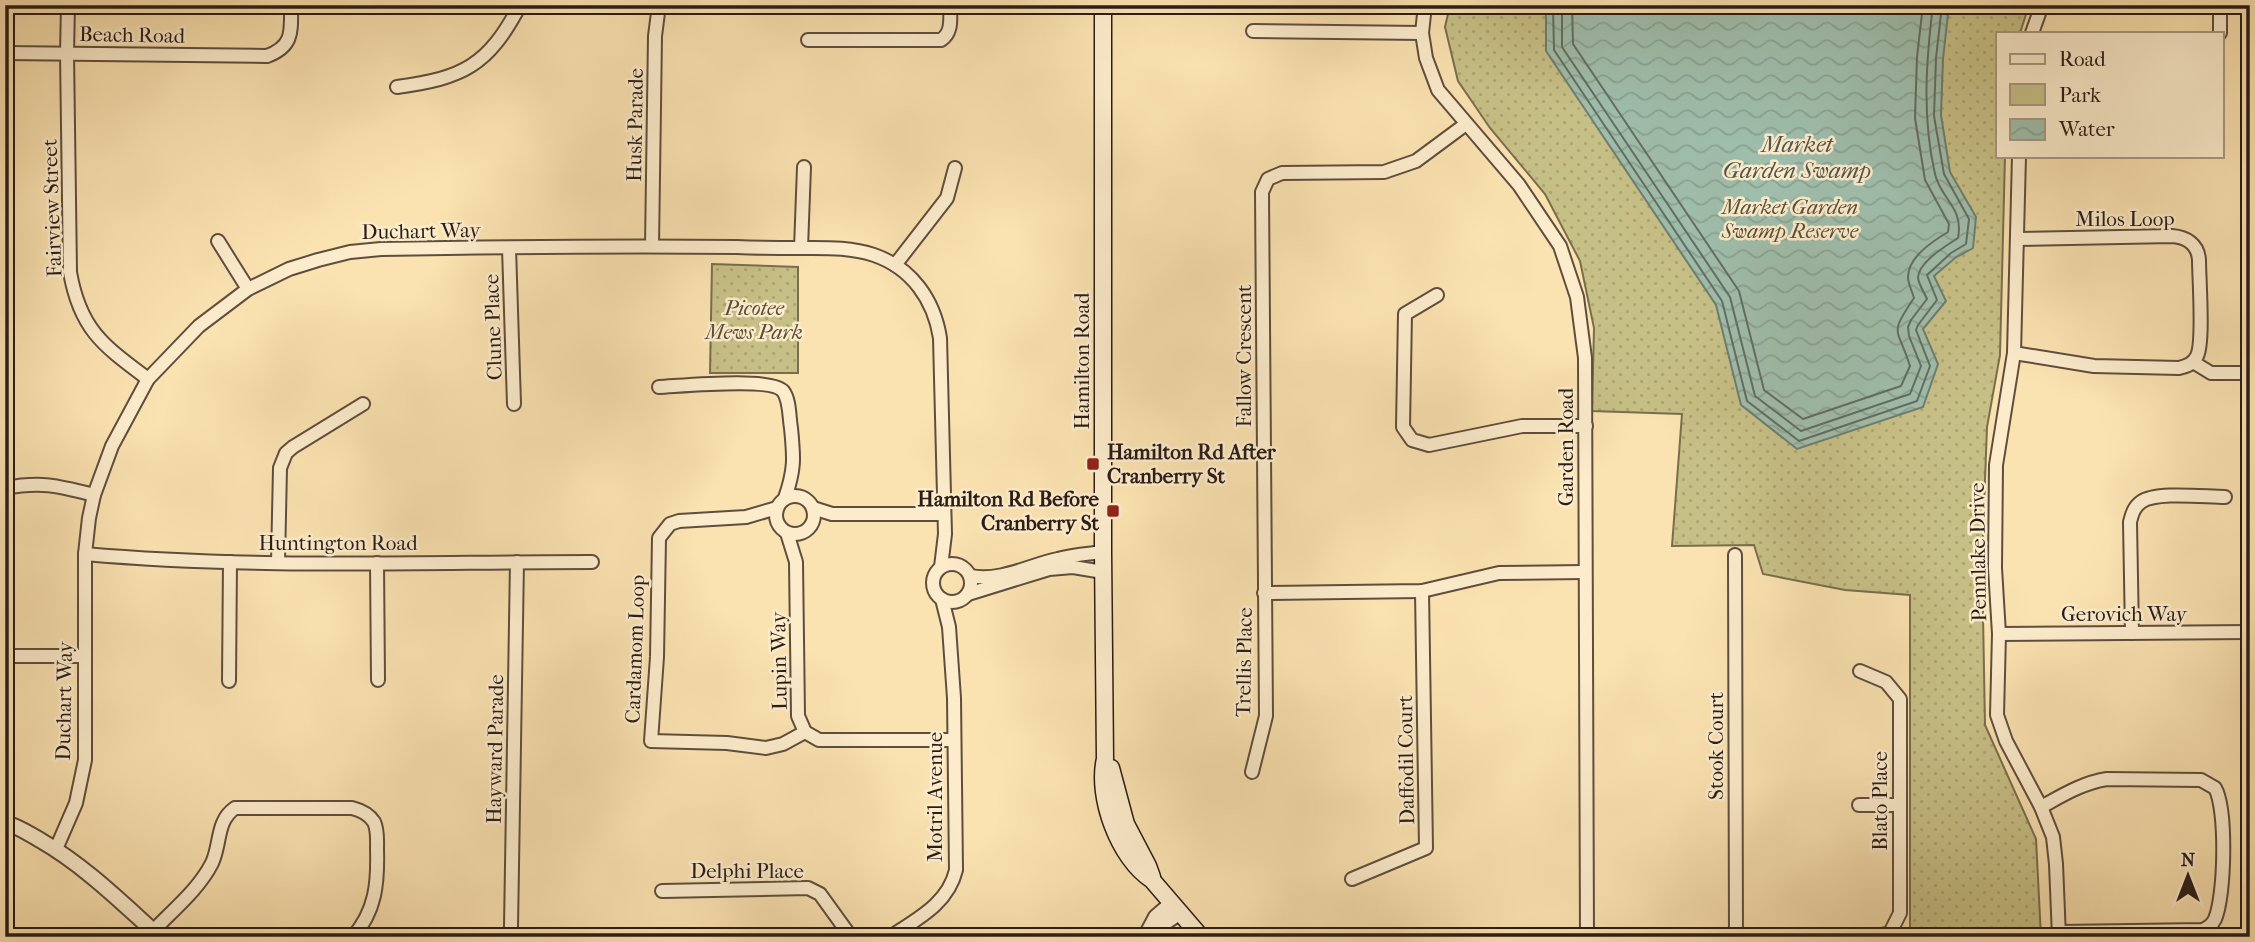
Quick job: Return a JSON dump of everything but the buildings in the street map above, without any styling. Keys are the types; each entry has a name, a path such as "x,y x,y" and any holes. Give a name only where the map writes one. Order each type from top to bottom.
{"main road":[{"name":"Hamilton Road","path":"1103,5 1102,552 1105,758 1102,770 1108,813 1121,829 1133,863 1152,880 1201,937"}],"street":[{"name":"Fairview Street","path":"68,5 70,272 73,287 84,317 99,339 110,351 148,379"},
{"name":"Beach Road","path":"5,53 258,58 284,47 290,31 291,5"},
{"path":"397,87 434,82 467,70 481,59 504,33 520,5"},
{"name":"Husk Parade","path":"652,246 655,36 659,5"},
{"path":"808,40 941,40 950,28 950,5"},
{"name":"Garden Road","path":"1425,5 1422,33 1426,58 1438,90 1519,185 1560,246 1577,297 1585,358 1587,937"},
{"path":"2032,32 2042,5"},
{"path":"2220,5 2220,32"},
{"path":"1253,31 1422,33"},
{"name":"Fallow Crescent","path":"1264,593 1262,192 1268,179 1282,173 1384,172 1416,161 1466,124"},
{"name":"Pennlake Drive","path":"2019,158 2014,353 1996,465 1995,568 1999,634 1997,715 2001,729 2041,807 2055,851 2059,934"},
{"path":"800,248 804,167"},
{"path":"895,265 947,198 956,169"},
{"name":"Milos Loop","path":"2018,239 2172,236 2190,242 2199,253 2200,347 2193,362"},
{"path":"218,241 248,289"},
{"name":"Duchart Way","path":"56,849 76,803 85,760 85,555 94,495 112,446 148,379 199,326 248,289 289,269 350,252 381,249 652,246 852,250 874,255 895,265 919,286 933,310 937,324 940,338 944,534 941,567"},
{"name":"Clune Place","path":"509,248 514,404"},
{"path":"1437,295 1405,314 1403,427 1412,440 1429,444 1522,426 1586,426"},
{"path":"2014,353 2113,368 2179,368 2193,362 2211,373 2250,373"},
{"path":"659,387 758,383 777,386 783,391 788,405 794,473 815,514 809,528"},
{"path":"278,562 279,476 286,453 363,404"},
{"path":"794,473 775,514 782,528 795,535 832,514"},
{"path":"5,488 28,483 52,484 94,495"},
{"path":"781,503 795,495 832,514 943,514"},
{"path":"2132,633 2130,522 2135,507 2149,498 2225,496"},
{"name":"Cardamom Loop","path":"781,503 746,517 679,521 670,524 659,538 657,657 651,741 727,743 766,748 775,747 805,732"},
{"name":"Cardamom Loop","path":"746,517 782,528"},
{"name":"Lupin Way","path":"782,528 796,562 798,716 805,732 819,740 954,740"},
{"name":"Lupin Way","path":"796,562 809,528"},
{"name":"Duchart Way","path":"944,534 958,564"},
{"path":"970,576 986,578 1003,575 1057,559 1102,552"},
{"name":"Huntington Road","path":"85,555 230,562 592,562"},
{"name":"Stook Court","path":"1735,555 1736,937"},
{"path":"229,681 230,562"},
{"name":"Hayward Parade","path":"509,937 517,562"},
{"path":"377,563 378,680"},
{"path":"965,597 972,584 965,569 958,564 941,567 935,575 935,593 951,602 1049,569 1073,566 1103,572"},
{"path":"1264,593 1422,591 1499,573 1584,572"},
{"name":"Daffodil Court","path":"1352,879 1426,848 1422,591"},
{"name":"Trellis Place","path":"1252,772 1266,716 1264,593"},
{"name":"Motril Avenue","path":"949,627 965,597"},
{"name":"Motril Avenue","path":"890,937 942,899 956,870 954,698 949,627 942,599"},
{"name":"Gerovich Way","path":"1999,634 2250,632"},
{"path":"5,656 84,656"},
{"name":"Blato Place","path":"1860,671 1886,682 1900,699 1900,913 1890,933 1873,937"},
{"path":"2041,807 2079,786 2107,779 2201,780 2215,788 2220,803 2223,852 2221,880 2217,912 2210,927 2203,930 2059,934"},
{"path":"1859,805 1899,805"},
{"path":"5,823 56,849 86,870 157,934 208,870 215,856 224,817 234,808 352,808 373,820 377,836 378,875 373,901 361,926 352,937"},
{"name":"Delphi Place","path":"662,891 808,888 820,894 851,937"},
{"path":"1145,935 1156,917 1175,908"}],"green space":[{"name":"Market Garden Swamp Reserve","path":"1450,5 2029,5 2020,32 1996,32 1996,158 2005,158 2000,355 1987,427 1982,559 1985,725 2036,839 2041,937 1910,937 1910,595 1845,590 1763,574 1754,545 1672,546 1682,414 1592,411 1594,328 1580,261 1545,194 1490,128 1458,81 1445,27"},
{"name":"Picotee Mews Park","path":"712,264 798,267 798,373 710,373"}],"water":[{"name":"Market Garden Swamp","path":"1546,5 1949,5 1941,115 1950,172 1976,217 1973,248 1955,258 1934,276 1946,301 1923,329 1938,364 1923,407 1797,449 1741,405 1716,305 1546,51"}],"place":[{"name":"Hamilton Rd After Cranberry St","path":"1093,464"},
{"name":"Hamilton Rd Before Cranberry St","path":"1113,511"}]}
